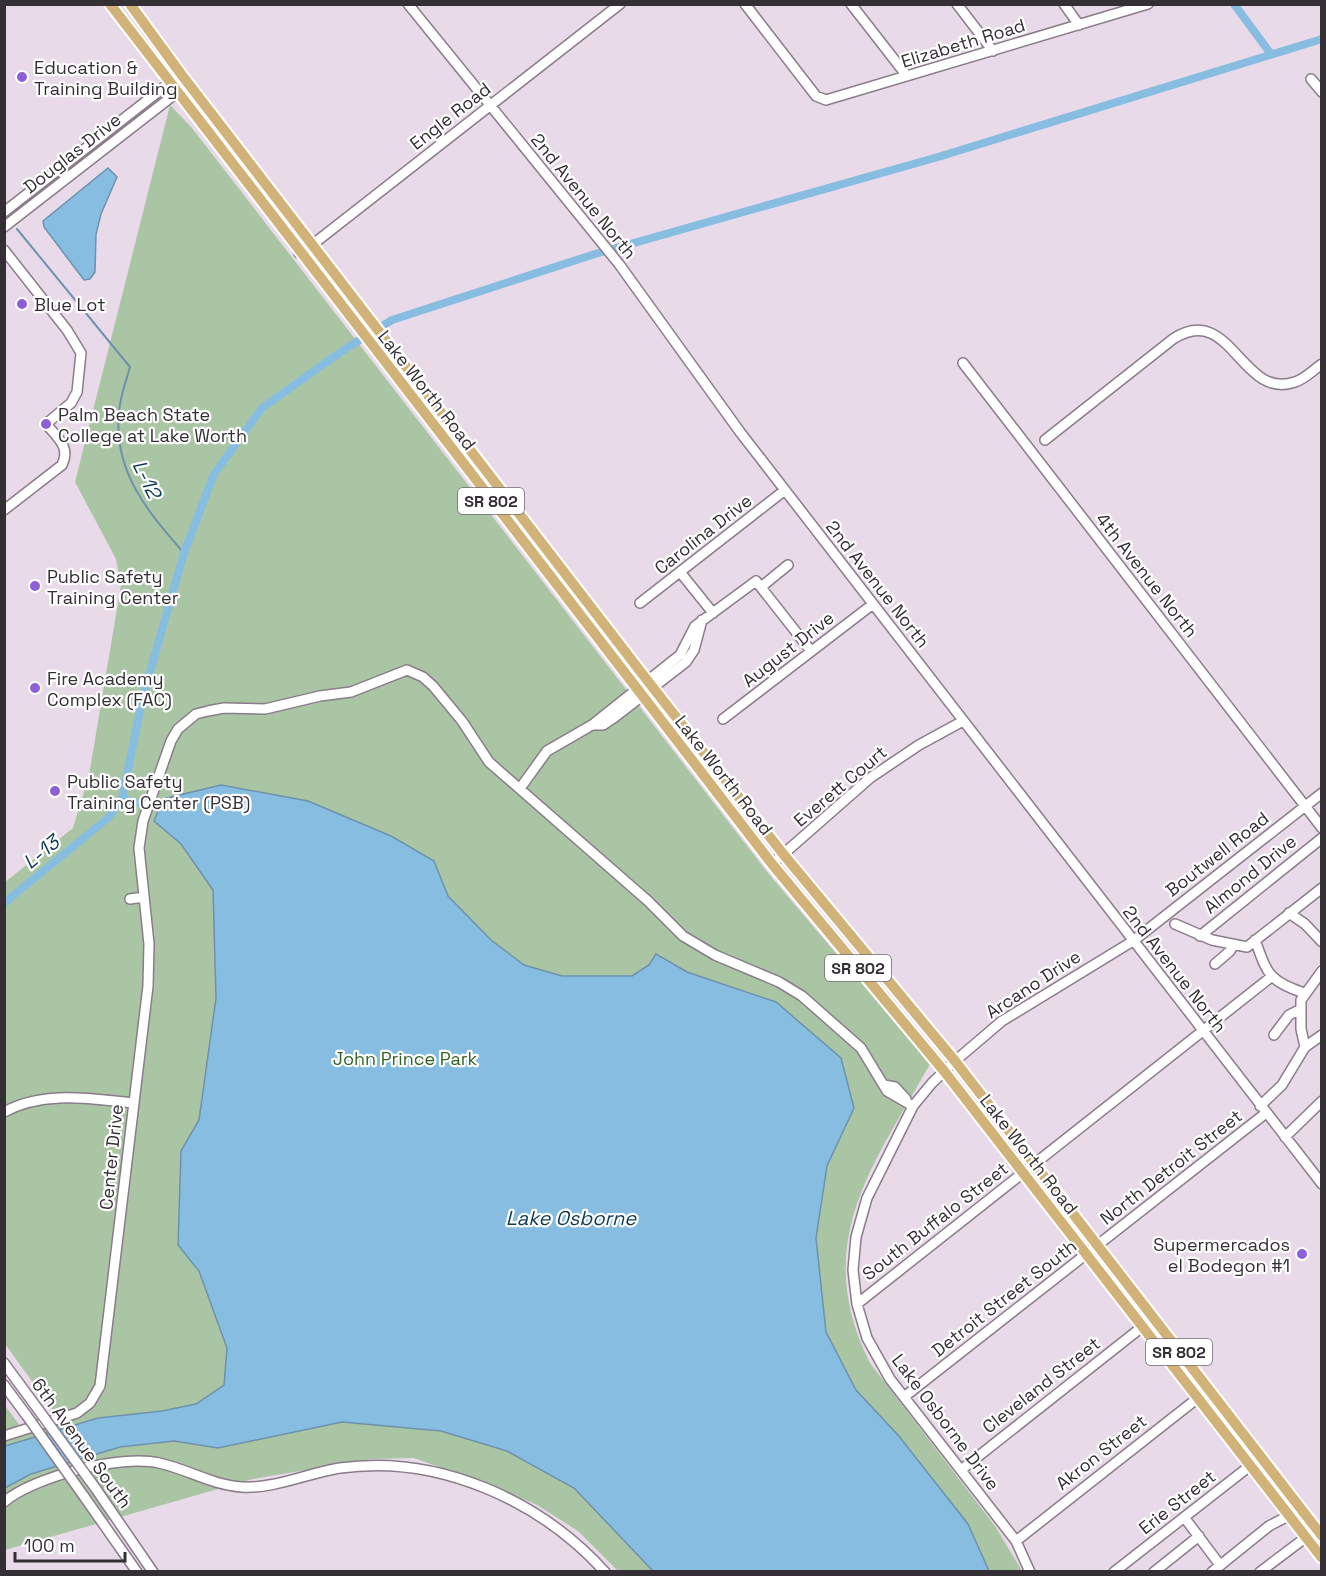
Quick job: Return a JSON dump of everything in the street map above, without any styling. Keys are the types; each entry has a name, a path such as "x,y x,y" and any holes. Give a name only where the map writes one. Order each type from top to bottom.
{"main road":[{"name":"Lake Worth Road","path":"110,4 299,253 772,864 944,1071 1322,1558"},
{"name":"Lake Worth Road","path":"130,4 188,84 650,684 784,855 955,1061 1322,1536"},
{"path":"410,395 422,403 447,430 461,437"}],"street":[{"name":"2nd Avenue North","path":"408,4 489,107 620,264 785,490 1322,1184"},
{"name":"Engle Road","path":"299,253 620,4"},
{"name":"Elizabeth Road","path":"745,4 821,99 831,99 1148,4"},
{"path":"851,4 907,76"},
{"path":"957,4 993,51"},
{"path":"1064,4 1079,25"},
{"name":"Douglas Drive","path":"4,212 181,74"},
{"path":"1311,79 1322,92"},
{"name":"Douglas Drive","path":"4,227 188,84"},
{"path":"4,250 67,330 81,353 77,392 71,403 46,424 66,448 67,456 62,465 4,510"},
{"path":"1045,440 1173,339 1188,332 1203,331 1218,335 1256,375 1269,382 1293,383 1322,364"},
{"name":"4th Avenue North","path":"963,363 1322,828"},
{"name":"Carolina Drive","path":"640,603 785,490"},
{"path":"761,587 788,565"},
{"path":"680,572 713,613"},
{"path":"811,651 756,581 695,626 680,655 603,725 592,725 565,738 547,752 521,787 683,936 714,955 779,982 802,996 861,1048 884,1085 895,1087 913,1106"},
{"name":"August Drive","path":"723,719 873,604"},
{"name":"Center Drive","path":"4,1436 77,1413 90,1403 100,1386 148,986 149,944 139,848 143,821 171,741 178,729 196,714 224,708 265,709 320,696 351,692 407,670 415,672 433,686 462,721 489,762 521,787"},
{"name":"Everett Court","path":"772,864 870,778 919,745 963,721"},
{"name":"Boutwell Road","path":"1133,941 1322,793"},
{"name":"Almond Drive","path":"1200,936 1322,838"},
{"path":"1175,924 1200,936 1247,947 1322,888"},
{"path":"130,899 144,897"},
{"path":"1289,913 1321,940"},
{"path":"1255,940 1262,962 1271,977 1285,987 1304,993"},
{"name":"Arcano Drive","path":"955,1061 1002,1021 1133,941"},
{"path":"1215,964 1230,951 1233,945"},
{"path":"1320,976 1304,993 1299,1010 1305,1047 1322,1035"},
{"name":"South Buffalo Street","path":"857,1304 1271,977"},
{"path":"1274,1035 1289,1015 1299,1010"},
{"name":"North Detroit Street","path":"1097,1247 1263,1109 1282,1085 1305,1047"},
{"name":"Lake Osborne Drive","path":"955,1061 913,1106 872,1185 860,1217 854,1260 857,1304 873,1350 904,1397 1016,1541 1030,1572"},
{"path":"4,1112 41,1100 71,1097 134,1104"},
{"path":"1285,1137 1322,1101"},
{"name":"Detroit Street South","path":"904,1397 1097,1247"},
{"name":"Cleveland Street","path":"961,1470 1142,1327"},
{"name":"6th Avenue South","path":"4,1363 153,1572"},
{"name":"6th Avenue South","path":"4,1385 137,1572"},
{"name":"Akron Street","path":"1016,1541 1208,1390"},
{"name":"Erie Street","path":"1114,1572 1260,1458"},
{"path":"4,1502 14,1494 40,1481 126,1459 159,1462 221,1484 242,1487 256,1487 341,1468 396,1468 453,1478 513,1500 553,1524 605,1572"},
{"path":"1212,1572 1269,1526 1288,1516"},
{"path":"1184,1517 1220,1565"},
{"path":"1155,1572 1199,1536"},
{"path":"1262,1571 1305,1538"}],"green space":[{"name":"John Prince Park","path":"170,105 192,128 768,873 930,1064 888,1137 870,1172 856,1207 848,1243 846,1280 853,1320 870,1363 995,1526 1022,1571 618,1571 578,1531 537,1505 495,1487 414,1458 372,1459 253,1479 5,1550 4,1404 23,1430 60,1420 5,1344 5,882 73,828 89,775 121,585 116,559 75,482"}],"water":[{"path":"108,168 117,177 101,214 96,234 95,272 90,279 84,280 44,227 43,221"},
{"name":"Lake Osborne","path":"221,785 308,801 391,836 434,861 448,896 491,940 524,965 562,976 632,976 649,965 656,954 687,972 776,1002 841,1058 854,1108 827,1166 816,1238 826,1332 856,1390 898,1435 968,1524 989,1571 653,1571 574,1488 507,1451 441,1431 342,1422 218,1448 174,1441 120,1447 31,1474 5,1488 5,1446 98,1418 162,1411 196,1404 224,1385 227,1348 199,1271 178,1245 181,1151 199,1120 216,998 213,890 181,844 154,821 163,799"}],"waterway":[{"path":"1234,4 1271,54"},
{"name":"L-13","path":"4,903 108,818 122,799 143,696 184,553 214,474 262,408 345,349 392,320 595,254 938,157 1322,39"},
{"name":"L-12","path":"17,229 130,367 119,412 121,453 135,489 157,522 184,553"},
{"path":"122,799 160,808"}],"place":[{"name":"Education & Training Building","path":"22,77"},
{"name":"Blue Lot","path":"22,304"},
{"name":"Palm Beach State College at Lake Worth","path":"46,424"},
{"name":"Public Safety Training Center","path":"35,586"},
{"name":"Fire Academy Complex (FAC)","path":"35,688"},
{"name":"Public Safety Training Center (PSB)","path":"55,791"},
{"name":"Supermercados el Bodegon #1","path":"1302,1254"}]}
